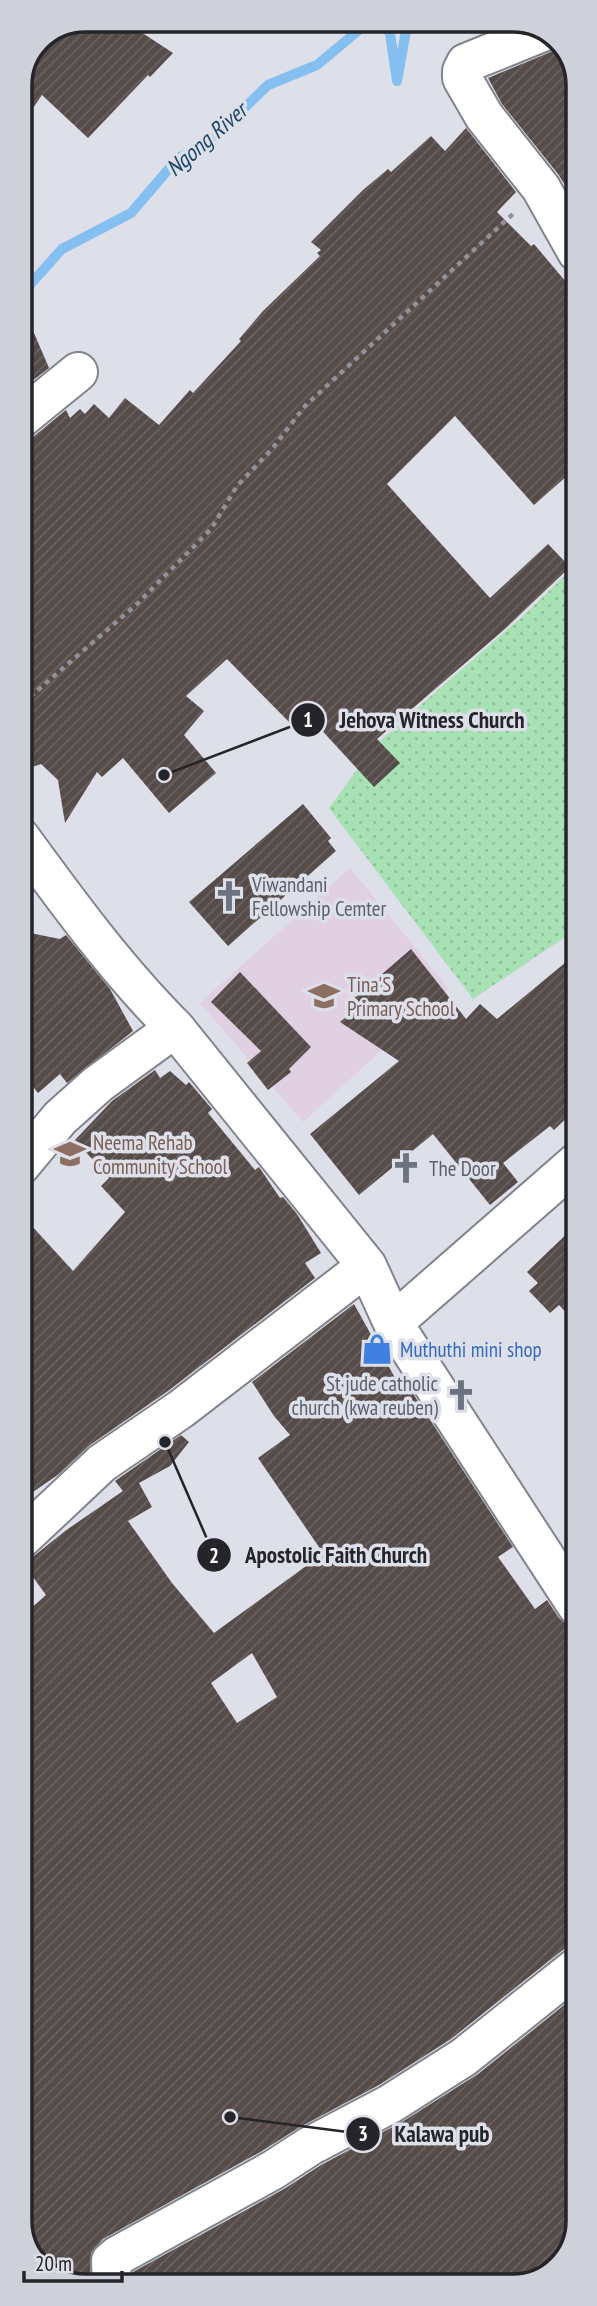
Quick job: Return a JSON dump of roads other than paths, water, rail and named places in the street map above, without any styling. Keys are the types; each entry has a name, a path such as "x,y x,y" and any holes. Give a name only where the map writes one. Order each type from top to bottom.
{"street":[{"path":"533,36 466,63 462,78 484,116 541,188 566,232"},
{"path":"32,409 78,372"},
{"path":"32,852 149,1002 175,1028 367,1266 393,1323 566,1589"},
{"path":"32,1152 60,1118 98,1084 175,1028"},
{"path":"393,1323 566,1172"},
{"path":"32,1529 103,1463 181,1409 367,1266"},
{"path":"112,2274 111,2261 117,2256 273,2171 310,2146 390,2104 464,2057 566,1976"}],"waterway":[{"name":"Ngong River","path":"32,282 62,249 131,213 179,157 200,151 268,85 317,65 357,32"},
{"name":"Ngong River","path":"390,32 397,81 406,32"}],"place":[{"name":"Jehova Witness Church","path":"164,775"},
{"name":"Viwandani Fellowship Cemter","path":"229,896"},
{"name":"Tina'S Primary School","path":"324,996"},
{"name":"Neema Rehab Community School","path":"70,1154"},
{"name":"The Door","path":"406,1168"},
{"name":"Muthuthi mini shop","path":"377,1349"},
{"name":"St jude catholic church (kwa reuben)","path":"461,1395"},
{"name":"Apostolic Faith Church","path":"165,1442"},
{"name":"Kalawa pub","path":"230,2117"}]}
